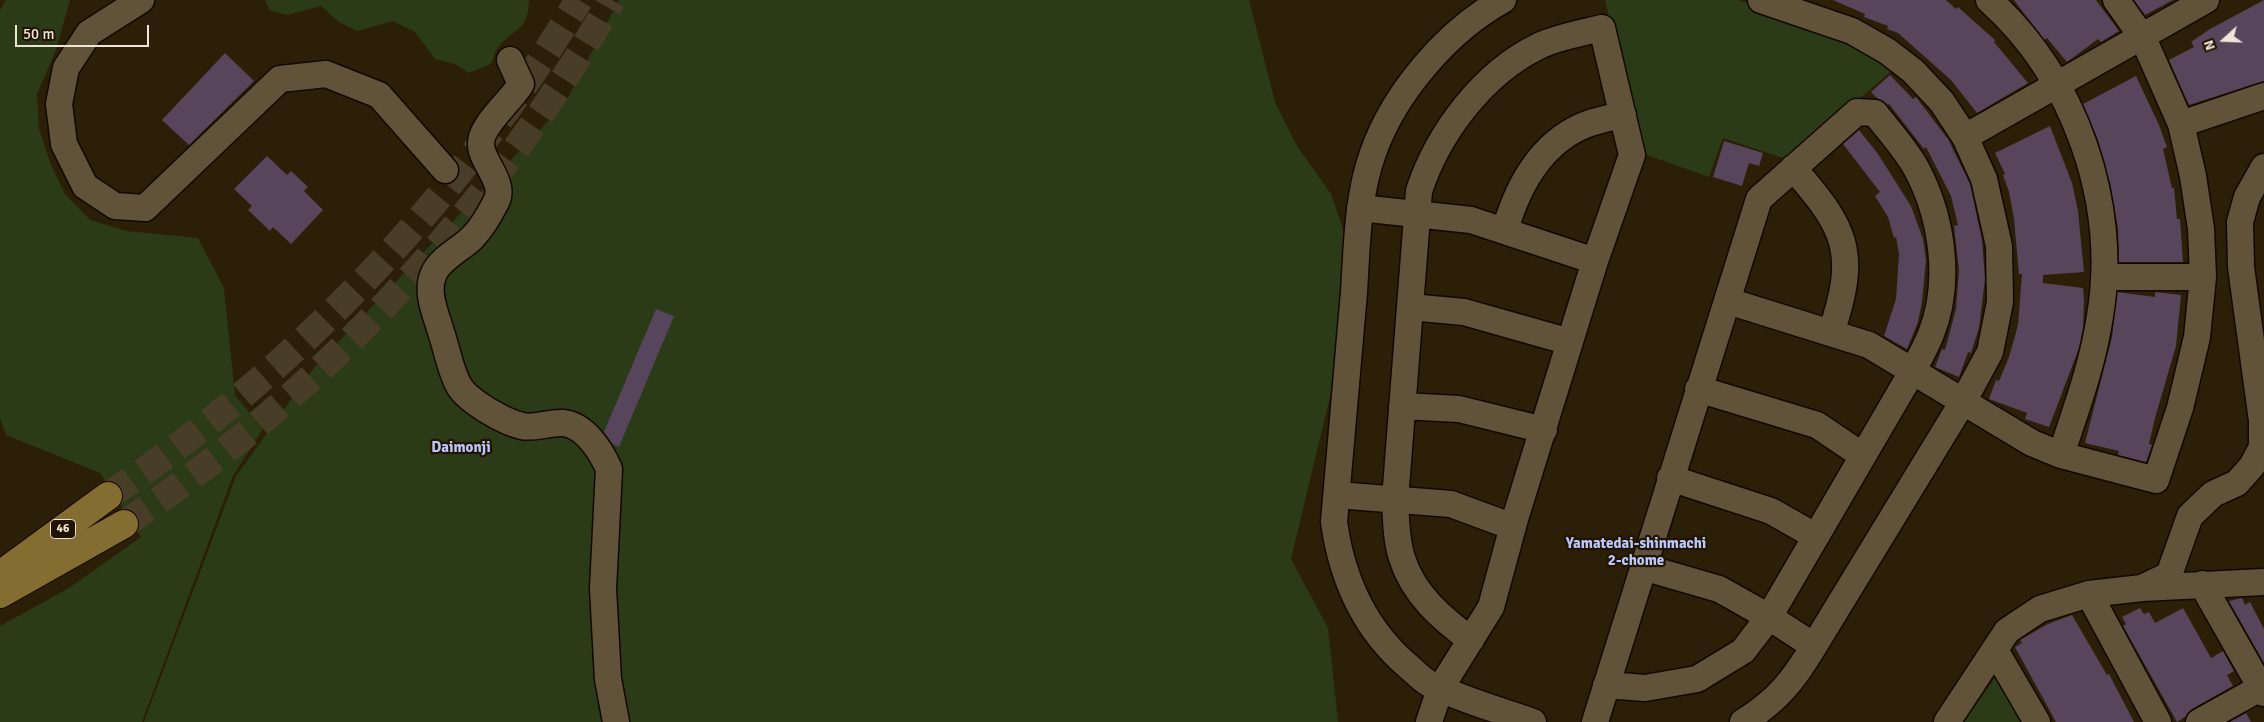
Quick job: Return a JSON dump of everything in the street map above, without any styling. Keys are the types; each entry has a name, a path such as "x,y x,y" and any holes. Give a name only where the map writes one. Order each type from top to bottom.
{"main road":[{"name":"46","path":"0,594 16,572 108,496"},
{"name":"46","path":"16,572 124,524"}],"street":[{"path":"141,0 89,33 66,68 59,104 64,144 85,186 114,206 145,208 280,79 326,74 379,95 445,170"},
{"path":"1503,0 1464,27 1440,48 1402,98 1384,127 1373,153 1360,208 1334,522 1338,550 1348,582 1360,607 1393,653 1427,682 1440,689 1533,722"},
{"path":"1743,722 1773,701 1792,681 1814,646 1964,400 1990,352 2000,302 1999,246 1984,179 1966,137 1942,102 1913,71 1887,51 1852,31 1760,0"},
{"path":"1989,0 2027,42 2058,85 2083,144 2098,192 2103,234 2104,277 2101,316 2088,373 2061,455"},
{"path":"1728,301 1869,345 1912,372 1964,400 2032,443 2061,455 2156,480 2180,408 2197,337 2203,277 2201,229 2193,176 2181,124 2142,38 2116,0"},
{"path":"1966,137 2206,0"},
{"path":"1429,722 1440,689 1471,640 1491,607 1513,526 1595,261 1632,155 1602,28 1540,46 1513,62 1484,87 1441,142 1428,166 1419,191 1395,500 1402,558 1415,586 1430,606 1471,640"},
{"path":"510,60 521,84 514,96 487,127 480,142 498,190 497,199 479,231 434,273 431,297 456,379 460,387 475,403 522,426 564,423 585,434 603,455 609,469 605,530 604,598 610,693 616,722"},
{"path":"2181,124 2264,96"},
{"path":"1595,722 1606,685 1644,566 1670,478 1759,199 1857,112 1875,112 1915,167 1929,195 1939,229 1943,260 1940,297 1932,333 1912,372 1769,617 1743,651 1697,679 1645,688 1606,685"},
{"path":"1505,230 1512,206 1524,181 1541,157 1563,137 1580,128 1623,115"},
{"path":"2142,588 2168,575 2190,516 2213,494 2237,483 2252,466 2262,447 2262,422 2241,267 2240,222 2247,197 2264,167"},
{"path":"1793,168 1820,198 1835,220 1844,244 1846,274 1842,303 1831,333"},
{"path":"1360,208 1471,220 1595,261"},
{"path":"2104,277 2203,277"},
{"path":"1410,308 1464,312 1570,342"},
{"path":"1698,389 1817,426 1863,456"},
{"path":"1402,406 1458,409 1544,430"},
{"path":"1670,478 1771,511 1815,536"},
{"path":"1337,494 1451,504 1513,526"},
{"path":"1644,566 1719,589 1769,617 1814,646"},
{"path":"1948,722 2006,631 2040,609 2089,594 2142,588 2264,582"},
{"path":"2199,722 2263,689 2202,584"},
{"path":"2089,594 2158,722"},
{"path":"1995,650 2037,722"}],"green space":[{"path":"6,0 70,0 56,50 37,94 39,129 51,165 65,194 90,220 127,231 198,238 224,288 235,395 263,429 233,476 142,722 0,722 0,626 69,588 141,537 100,473 6,435 0,419 0,10"},
{"path":"265,0 529,0 524,23 498,48 491,64 469,73 455,64 435,59 415,32 393,21 357,31 339,22 321,6 287,15 269,10"},
{"path":"619,0 1249,0 1275,102 1297,146 1331,194 1354,261 1349,318 1291,559 1328,628 1338,722 144,722 236,476 313,369 565,103"},
{"path":"1605,0 1738,0 1835,31 1895,68 1786,162 1783,158 1723,138 1709,177 1641,153"},
{"path":"1997,675 2020,722 1964,722"}],"building":[{"path":"1833,0 1946,0 1956,9 1958,7 1995,40 1994,42 2028,83 1977,113 1951,80 1898,33 1887,29 1888,26 1864,17 1865,14"},
{"path":"2014,0 2096,0 2119,31 2101,42 2098,39 2067,62 2047,38 2044,40"},
{"path":"2134,0 2173,0 2145,15"},
{"path":"2264,0 2264,81 2189,105 2169,60 2194,47 2191,42 2210,29"},
{"path":"225,53 254,81 189,145 162,120"},
{"path":"1890,75 1913,99 1916,97 1948,139 1970,184 1982,240 1985,279 1979,328 1971,353 1968,352 1959,377 1935,367 1942,349 1945,350 1956,309 1959,270 1954,226 1958,225 1951,196 1926,147 1924,149 1889,104 1877,98 1871,92"},
{"path":"2136,76 2167,147 2163,149 2172,188 2174,188 2177,219 2180,219 2183,262 2119,262 2118,228 2110,183 2098,140 2083,104"},
{"path":"2050,126 2072,183 2078,211 2084,272 2043,275 2043,283 2083,288 2084,299 2083,328 2079,348 2049,427 2025,419 2027,413 1989,399 1996,380 1999,381 2009,357 2018,325 2022,274 2019,274 2014,219 2009,192 2003,175 2005,174 1995,153"},
{"path":"1859,130 1878,154 1911,206 1923,239 1926,260 1922,302 1918,322 1907,349 1884,336 1896,299 1899,254 1896,237 1894,238 1888,217 1875,196 1880,192 1843,144"},
{"path":"1724,141 1763,153 1759,166 1749,163 1742,186 1713,177"},
{"path":"267,156 287,175 291,171 308,187 304,191 323,210 291,244 273,227 270,231 248,210 252,206 234,189"},
{"path":"2117,292 2155,297 2155,292 2181,295 2176,346 2155,418 2149,444 2152,445 2146,462 2118,455 2119,451 2085,443 2112,337"},
{"path":"656,309 674,316 619,447 613,444 604,432"},
{"path":"2242,598 2245,605 2250,602 2264,629 2264,663 2229,601"},
{"path":"2140,608 2144,614 2149,612 2155,623 2183,608 2211,658 2223,651 2234,671 2227,675 2233,686 2192,709 2177,722 2123,626 2126,624 2122,617"},
{"path":"2072,615 2107,675 2109,674 2134,722 2056,722 2015,647 2022,643 2020,640 2048,624"},
{"path":"2246,713 2251,722 2230,722"}],"tunnel":[{"path":"108,496 178,446 245,392 309,335 370,274 428,210 482,142 533,72 579,0"},
{"path":"124,524 198,472 268,416 335,355 399,290 458,222 514,151 565,77 612,0"}],"district":[{"name":"Daimonji","path":"461,448"},
{"name":"Yamatedai-shinmachi 2-chome","path":"1636,552"}]}
